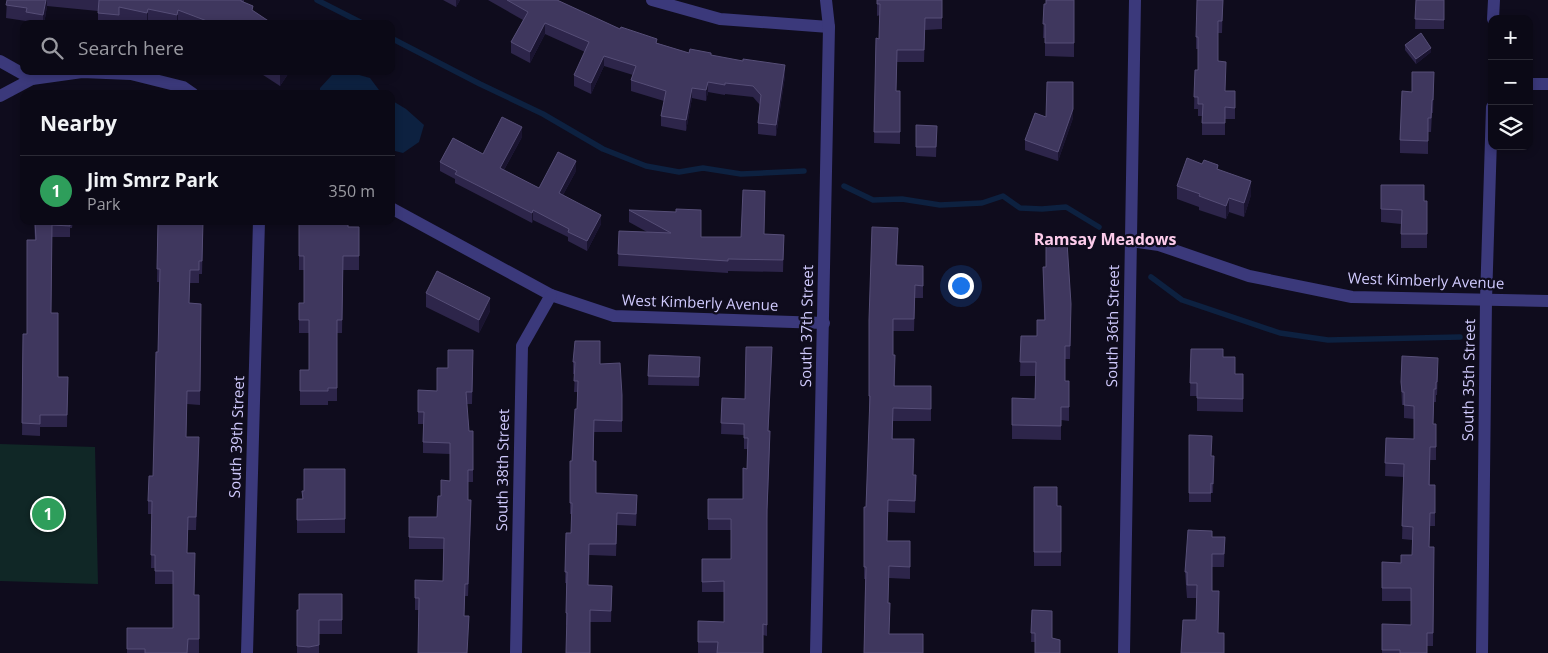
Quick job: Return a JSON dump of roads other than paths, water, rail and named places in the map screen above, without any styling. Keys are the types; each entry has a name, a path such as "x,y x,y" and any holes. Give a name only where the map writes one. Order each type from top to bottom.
{"street":[{"path":"652,0 720,19 829,27"},
{"name":"South 37th Street","path":"816,653 829,27 826,0"},
{"name":"South 36th Street","path":"1124,653 1135,0"},
{"path":"1493,15 1494,0"},
{"path":"0,61 20,72"},
{"path":"25,75 32,79"},
{"path":"0,96 32,79 61,75"},
{"path":"135,75 183,87 187,90"},
{"path":"1533,84 1548,84"},
{"name":"South 35th Street","path":"1482,653 1486,300 1491,150"},
{"name":"West Kimberly Avenue","path":"395,210 551,295 614,316 824,323"},
{"name":"South 39th Street","path":"247,653 259,225"},
{"name":"West Kimberly Avenue","path":"1131,241 1159,245 1249,276 1352,297 1548,301"},
{"name":"South 38th Street","path":"516,653 522,346 551,295"}],"water":[{"path":"332,75 359,75 370,78 379,90 320,90"},
{"path":"395,102 406,109 424,125 419,142 403,153 395,151"}],"waterway":[{"path":"317,0 356,20"},
{"path":"395,40 543,114 603,149 646,166 679,172 703,168 741,174 804,171"},
{"path":"844,186 873,200 902,199 940,205 982,203 1003,196 1020,208 1066,207 1099,227"},
{"path":"1151,277 1182,300 1280,333 1328,340 1460,337"}],"place":[{"name":"Jim Smrz Park","path":"48,514"}],"district":[{"name":"Ramsay Meadows","path":"1105,239"}]}
